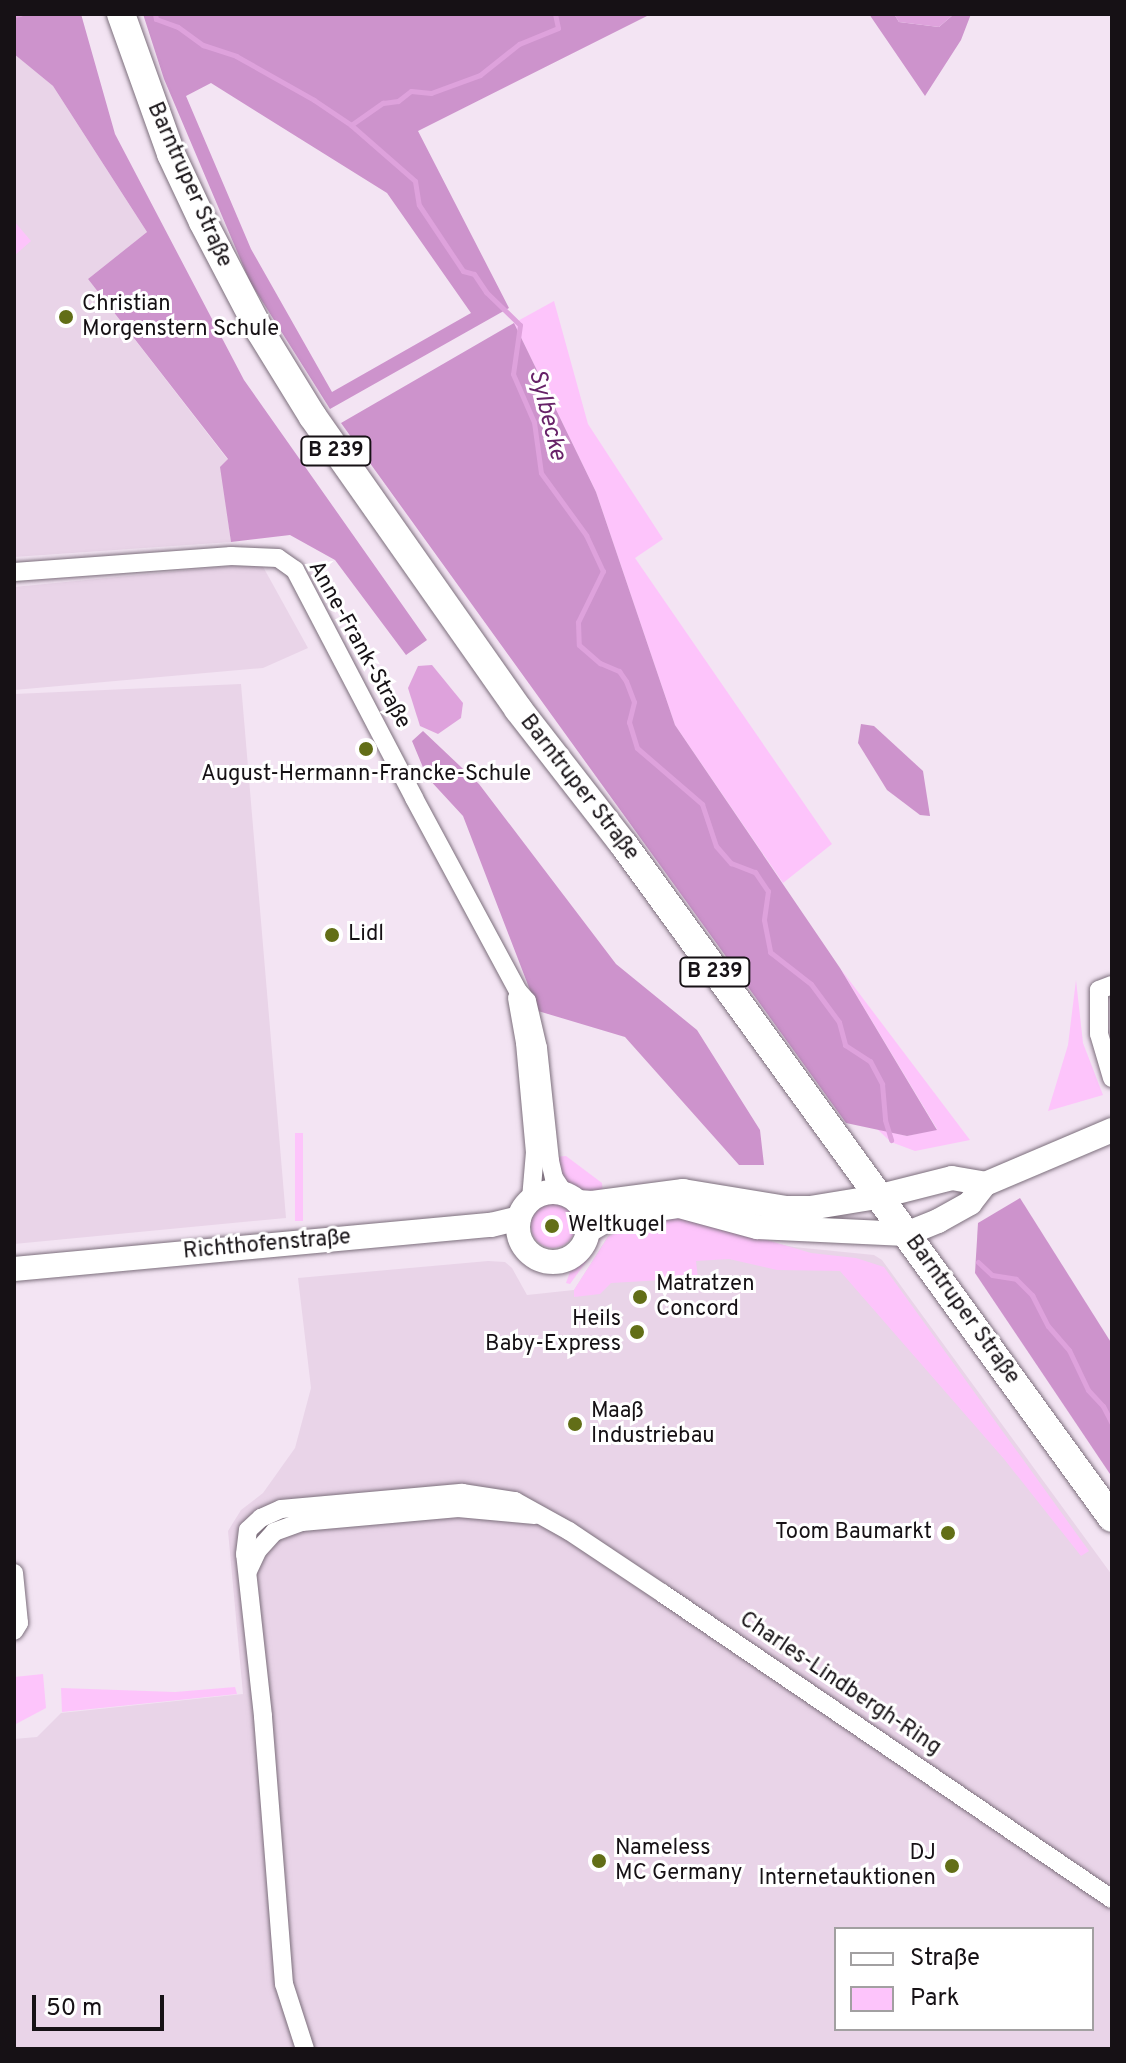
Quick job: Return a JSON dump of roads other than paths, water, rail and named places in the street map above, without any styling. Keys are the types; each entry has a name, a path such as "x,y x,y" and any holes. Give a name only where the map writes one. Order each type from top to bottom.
{"main road":[{"name":"Barntruper Straße","path":"121,14 171,154 203,222 260,331 313,417 518,709 624,845 1112,1518"}],"street":[{"name":"Anne-Frank-Straße","path":"14,572 231,556 278,558 295,570 518,991 527,1001 542,1076 550,1161 554,1178 571,1197"},
{"path":"1112,985 1099,990 1099,1034 1112,1078"},
{"name":"Anne-Frank-Straße","path":"518,991 516,1003 525,1043 535,1152 523,1218"},
{"path":"985,1184 952,1178 877,1197 810,1208 787,1208 683,1191 592,1203 550,1192 523,1218 530,1253 554,1262 579,1251 589,1230 615,1215 679,1206 757,1227 906,1234 970,1203 985,1184 1112,1130"},
{"path":"571,1197 585,1210 589,1230"},
{"name":"Richthofenstraße","path":"14,1269 491,1225 523,1218"},
{"name":"Richthofenstraße","path":"14,1282 523,1218"},
{"name":"Charles-Lindbergh-Ring","path":"305,2049 284,1984 248,1571 267,1538 282,1526 292,1524 458,1508 538,1515 569,1531 807,1690 1112,1899"},
{"path":"14,1573 19,1623 14,1631"}],"waterway":[{"path":"14,15 20,14"},
{"name":"Sylbecke","path":"155,14 156,19 178,27 203,45 236,56 314,100 351,125 415,181 419,205 463,271 474,274 486,292 520,325 513,374 534,422 541,473 586,535 603,571 578,622 579,645 600,663 619,671 626,681 634,702 629,722 637,748 702,804 716,846 731,863 755,872 768,891 764,920 770,952 811,984 839,1022 845,1045 870,1061 882,1084 885,1120 891,1140"},
{"path":"351,125 383,103 398,101 411,91 431,93 480,75 519,44 558,28 555,14"},
{"name":"Sylbecke","path":"978,1262 992,1275 1016,1279 1032,1295 1048,1326 1069,1350 1088,1390 1103,1406 1112,1424"}],"place":[{"name":"Christian Morgenstern Schule","path":"66,317"},
{"name":"August-Hermann-Francke-Schule","path":"366,749"},
{"name":"Lidl","path":"332,935"},
{"name":"Weltkugel","path":"552,1226"},
{"name":"Matratzen Concord","path":"640,1297"},
{"name":"Heils Baby-Express","path":"637,1332"},
{"name":"Maaß Industriebau","path":"575,1424"},
{"name":"Toom Baumarkt","path":"948,1533"},
{"name":"Nameless MC Germany","path":"599,1861"},
{"name":"DJ Internetauktionen","path":"952,1866"}]}
